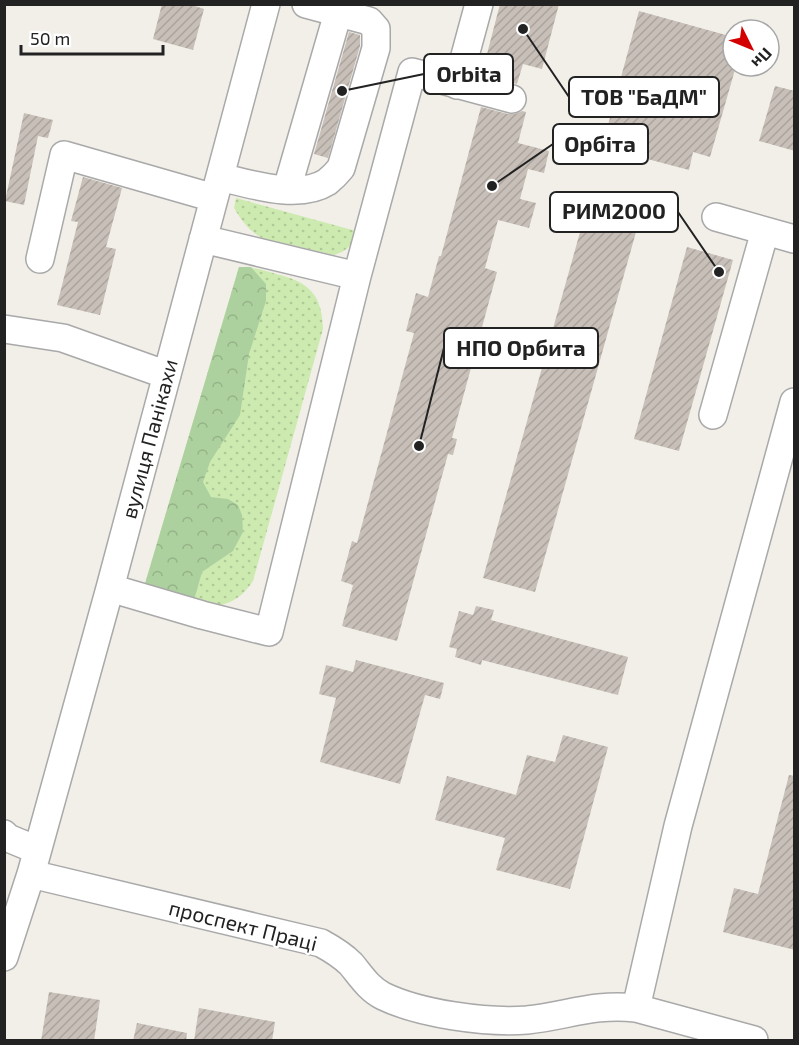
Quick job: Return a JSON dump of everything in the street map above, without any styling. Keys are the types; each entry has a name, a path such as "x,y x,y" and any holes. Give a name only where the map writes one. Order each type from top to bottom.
{"street":[{"name":"вулиця Панікахи","path":"4,957 34,862 110,588 266,4"},
{"path":"40,259 64,155 217,188 303,190 327,182 341,168 376,48 376,29 369,21 306,4"},
{"path":"457,85 479,4"},
{"path":"287,189 338,13"},
{"path":"110,588 269,632 357,276 412,72 512,99"},
{"path":"716,217 795,239"},
{"path":"713,416 765,231"},
{"path":"203,239 357,276"},
{"path":"4,328 63,338 167,375"},
{"path":"636,1008 678,826 795,402"},
{"name":"проспект Праці","path":"4,834 34,862 321,943 339,953 367,985 380,995 414,1008 500,1020 521,1030 604,1006 636,1008 754,1041"}],"green space":[{"path":"236,198 356,231 355,236 346,249 334,255 262,238 249,229 234,208"},
{"path":"239,267 253,268 287,277 312,291 320,307 323,329 253,581 237,598 216,606 144,587"},
{"path":"239,267 251,267 266,284 266,301 249,354 240,415 210,462 203,482 211,497 228,499 238,505 242,515 243,532 233,551 202,572 194,600 144,587"}],"building":[{"path":"162,4 189,4 204,9 193,50 153,39"},
{"path":"500,4 559,4 542,69 523,64 517,84 491,77 496,56 487,54"},
{"path":"639,11 721,34 721,78 733,78 710,157 693,152 689,170 602,147"},
{"path":"349,32 360,35 360,46 328,158 314,154"},
{"path":"775,86 795,91 795,151 759,141"},
{"path":"481,107 508,114 526,112 518,143 549,151 544,173 528,169 520,199 536,203 529,228 498,220 485,268 497,272 452,438 457,439 453,455 448,454 397,641 342,626 353,585 341,581 352,541 357,543 414,333 406,331 416,293 428,297"},
{"path":"24,113 53,120 48,138 38,136 24,205 5,201"},
{"path":"83,177 122,188 106,247 116,249 100,315 57,305 78,222 71,221"},
{"path":"584,218 636,232 535,592 483,578"},
{"path":"687,247 733,260 679,451 634,439"},
{"path":"476,606 494,610 491,620 628,657 618,695 482,660 481,665 455,657 457,649 449,647 459,611 473,615"},
{"path":"356,660 444,683 440,699 425,695 400,784 320,762 336,698 319,694 326,665 353,672"},
{"path":"563,735 608,747 570,889 496,870 505,838 435,820 447,776 516,795 527,755 555,762"},
{"path":"789,775 795,776 795,950 723,932 734,888 758,894"},
{"path":"49,992 100,1000 94,1041 41,1041"},
{"path":"199,1008 275,1022 272,1041 194,1041"},
{"path":"137,1023 187,1033 186,1041 133,1041"}],"place":[{"name":"ТОВ \"БаДМ\"","path":"523,29"},
{"name":"Orbita","path":"342,91"},
{"name":"Орбіта","path":"492,186"},
{"name":"РИМ2000","path":"719,272"},
{"name":"НПО Орбита","path":"419,446"}]}
